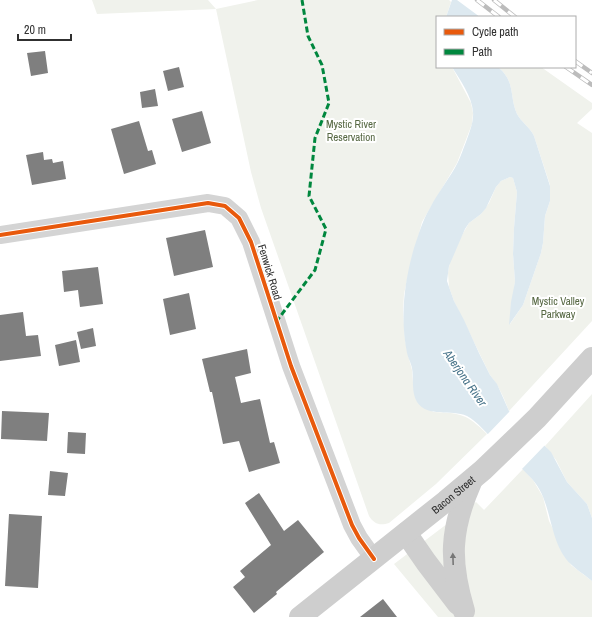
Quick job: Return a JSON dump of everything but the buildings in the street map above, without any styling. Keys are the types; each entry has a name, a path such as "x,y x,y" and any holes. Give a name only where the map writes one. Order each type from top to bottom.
{"main road":[{"name":"Bacon Street","path":"300,617 472,480 537,418 592,358"},
{"path":"467,614 454,573 453,546 460,510 472,480"},
{"path":"406,533 426,562 467,614"}],"street":[{"name":"Fenwick Road","path":"0,235 208,203 225,206 239,218 251,242 291,366 352,525 374,559"}],"green space":[{"path":"92,0 208,0 216,9 97,14"},
{"name":"Mystic River Reservation","path":"258,0 449,0 451,2 446,16 436,16 436,68 453,68 471,103 473,113 472,124 457,163 422,222 404,294 403,310 405,340 412,370 413,383 433,412 450,413 463,416 474,422 487,434 436,484 389,523 378,524 369,516 261,208 251,172 216,9"},
{"name":"Mystic Valley Parkway","path":"499,68 542,68 592,103 592,109 577,123 592,133 592,321 509,411 501,392 490,375 454,301 449,287 448,273 450,261 469,223 481,214 501,181 510,177 513,178 517,192 513,254 515,282 510,324 523,305 541,253 545,216 550,201 550,185 534,136 517,114 510,84 504,73"},
{"path":"592,394 592,518 587,504 567,482 556,460 545,446"},
{"path":"523,469 533,480 543,497 549,521 571,565 592,581 592,617 438,617 394,564 476,502 484,510"}],"water":[{"path":"452,0 490,0 478,16 446,16"},
{"name":"Aberjona River","path":"453,68 499,68 504,73 510,84 517,114 534,136 550,186 550,201 545,216 541,253 523,305 509,325 515,282 513,254 517,192 513,178 510,177 501,181 496,187 486,208 469,223 465,229 449,266 447,281 454,301 490,375 497,384 509,411 551,452 567,482 587,504 592,518 592,581 575,568 560,550 543,497 532,479 471,418 461,414 433,412 427,410 417,402 415,398 412,368 407,353 404,327 404,300 408,274 414,248 427,213 458,162 471,127 473,112 465,88"}],"pier":[{"path":"457,0 492,0 481,16"},
{"path":"511,410 546,444 521,470 486,436"}],"railway":[{"path":"477,0 498,16"},
{"path":"494,0 514,16"},
{"path":"576,62 592,73"},
{"path":"567,68 592,85"}],"marked path":[{"path":"276,322 315,270 326,229 309,196 315,138 329,103 322,65 308,36 302,0"}],"cycle path":[{"path":"0,235 208,203 225,206 239,218 251,242 291,366 352,525 374,559"}]}
